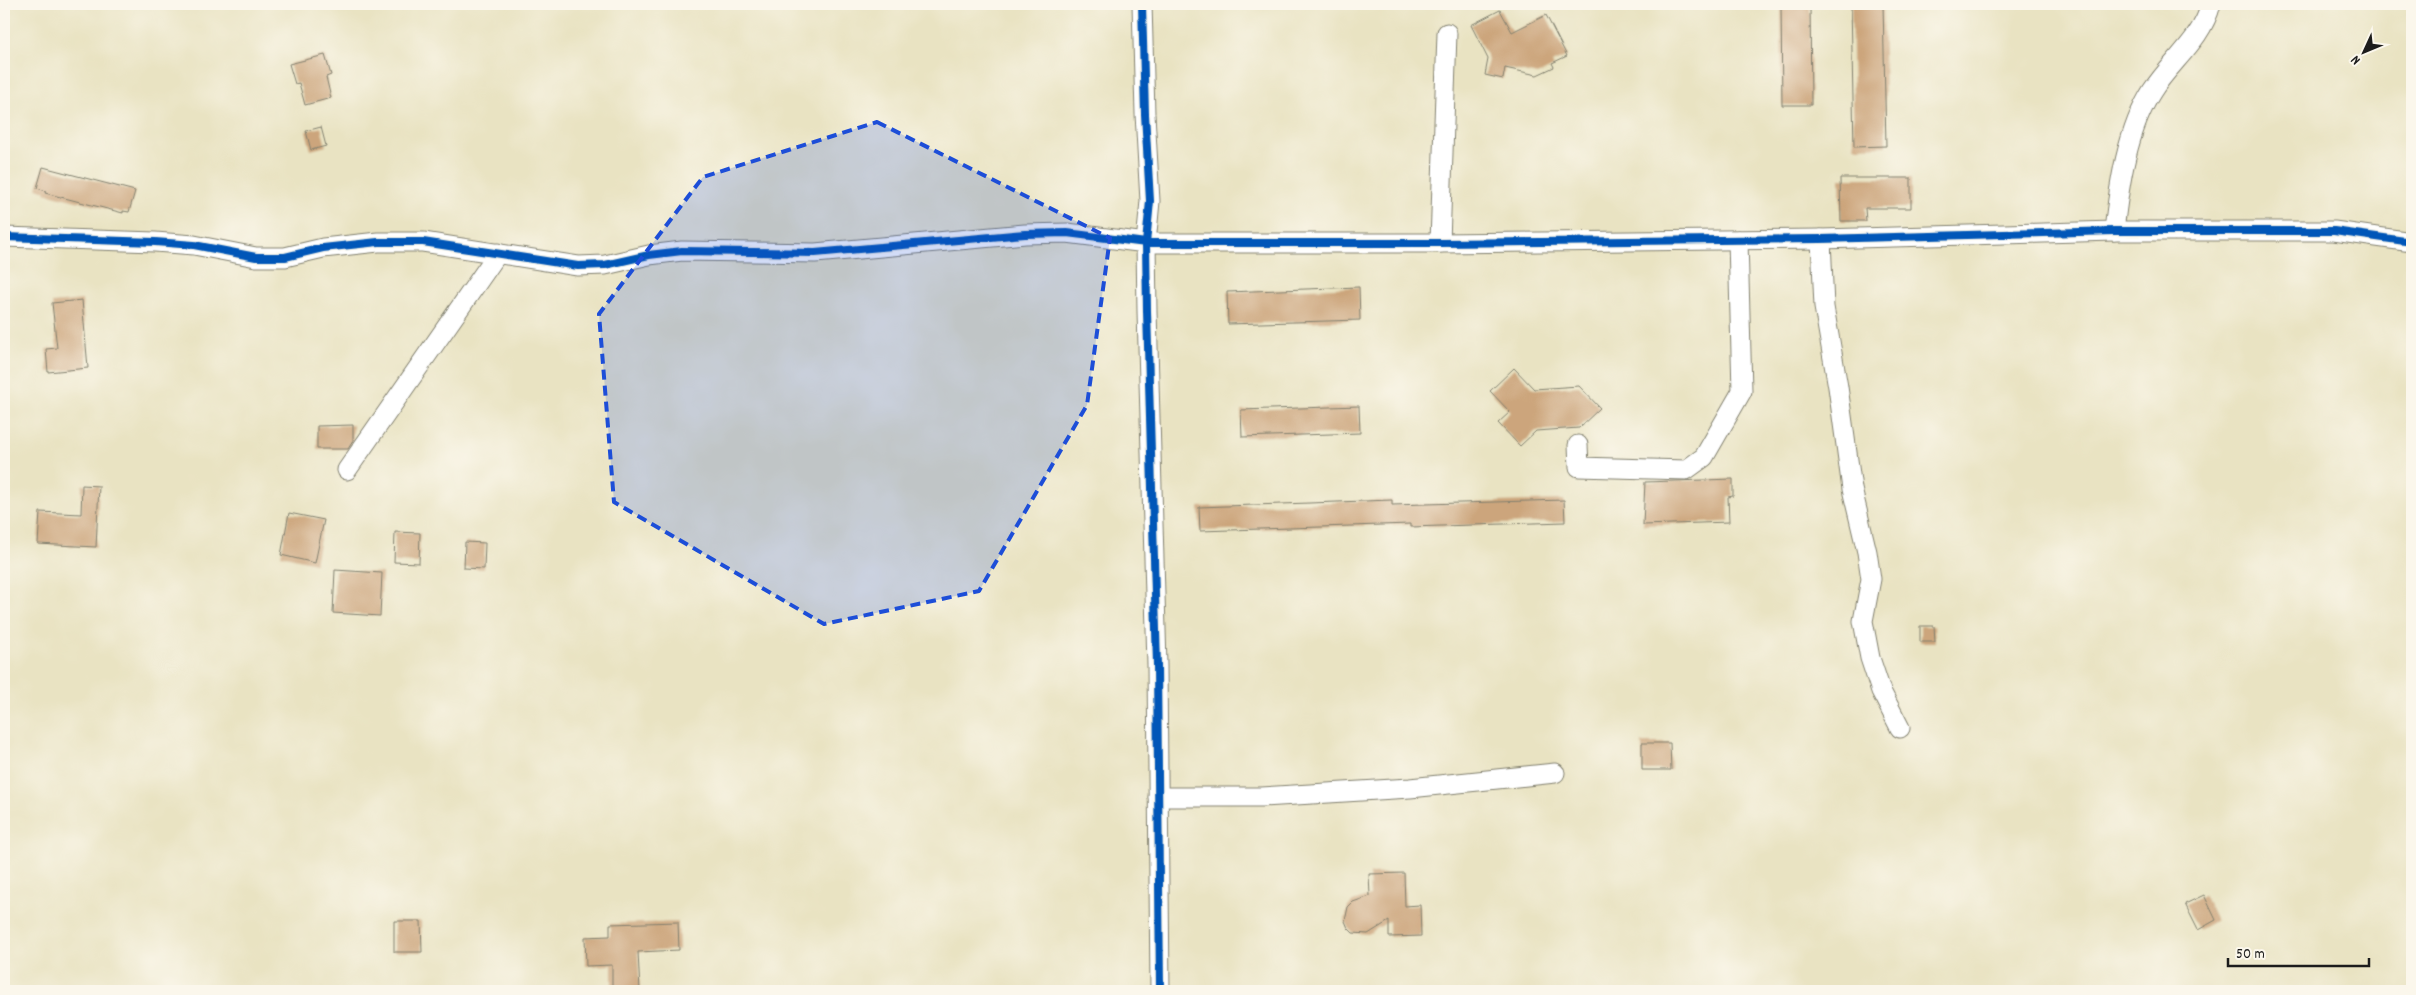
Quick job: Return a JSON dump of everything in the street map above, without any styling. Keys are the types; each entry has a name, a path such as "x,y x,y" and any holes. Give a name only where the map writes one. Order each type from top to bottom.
{"street":[{"path":"1142,4 1150,201 1146,243 1148,387 1157,664 1160,991"},
{"path":"2114,231 2118,191 2139,117 2151,92 2203,27 2211,4"},
{"path":"1440,243 1447,33"},
{"path":"4,237 194,245 256,257 285,257 323,248 378,242 422,242 587,266 605,266 649,255 682,251 815,253 1025,234 1067,233 1146,243 1440,243 1821,239 2114,231 2334,231 2412,242"},
{"path":"1821,239 1824,306 1852,489 1867,552 1870,579 1863,621 1870,658 1882,691 1900,728"},
{"path":"1578,445 1579,467 1686,470 1704,457 1742,391 1738,240"},
{"path":"347,470 498,253"},
{"path":"1158,797 1281,796 1410,788 1555,774"}],"highlighted area":[{"path":"877,122 1110,238 1087,405 979,591 824,624 614,502 599,314 703,177"}],"building":[{"path":"1781,4 1810,4 1811,105 1782,105"},
{"path":"1851,4 1883,4 1886,146 1854,147"},
{"path":"1500,10 1512,32 1546,15 1567,56 1552,63 1554,67 1537,75 1505,68 1503,79 1485,75 1488,59 1471,25"},
{"path":"325,55 331,75 326,77 331,98 305,105 299,83 295,84 289,64"},
{"path":"321,127 326,146 311,150 306,131"},
{"path":"43,167 135,191 129,212 123,211 123,213 45,193 46,191 37,188"},
{"path":"1840,178 1911,178 1911,208 1865,208 1866,221 1841,221"},
{"path":"1359,287 1360,320 1228,324 1227,292"},
{"path":"82,300 88,368 48,372 46,349 57,348 52,303"},
{"path":"1514,368 1534,389 1579,386 1600,408 1579,428 1536,431 1520,446 1498,423 1510,412 1490,391"},
{"path":"1359,406 1360,433 1242,437 1241,410"},
{"path":"353,425 353,441 348,449 317,449 317,426"},
{"path":"1733,479 1733,496 1728,497 1729,522 1643,525 1645,482"},
{"path":"82,485 99,486 96,547 38,544 40,512 81,514"},
{"path":"1392,500 1392,505 1564,500 1565,522 1410,527 1410,524 1200,531 1199,507"},
{"path":"289,513 324,520 315,563 281,555"},
{"path":"395,532 420,533 419,563 394,562"},
{"path":"465,542 485,543 484,569 464,568"},
{"path":"335,570 382,573 380,616 333,613"},
{"path":"1920,626 1934,626 1935,642 1920,642"},
{"path":"1642,743 1670,743 1671,770 1642,770"},
{"path":"1404,873 1405,906 1420,905 1421,936 1389,937 1389,921 1368,934 1353,933 1345,921 1348,907 1353,902 1370,896 1369,874"},
{"path":"2204,895 2216,920 2198,930 2185,904"},
{"path":"394,921 421,921 422,952 394,952"},
{"path":"678,922 679,950 638,952 640,991 612,991 612,965 586,966 585,937 610,936 610,924"}],"cycle path":[{"path":"1142,4 1150,201 1146,243 1157,665 1160,991"},
{"path":"4,237 194,245 256,257 285,257 323,248 378,242 423,242 578,266 605,265 649,255 682,251 815,253 1025,234 1067,233 1146,243 1440,243 1821,239 2114,231 2334,231 2412,242"}]}
